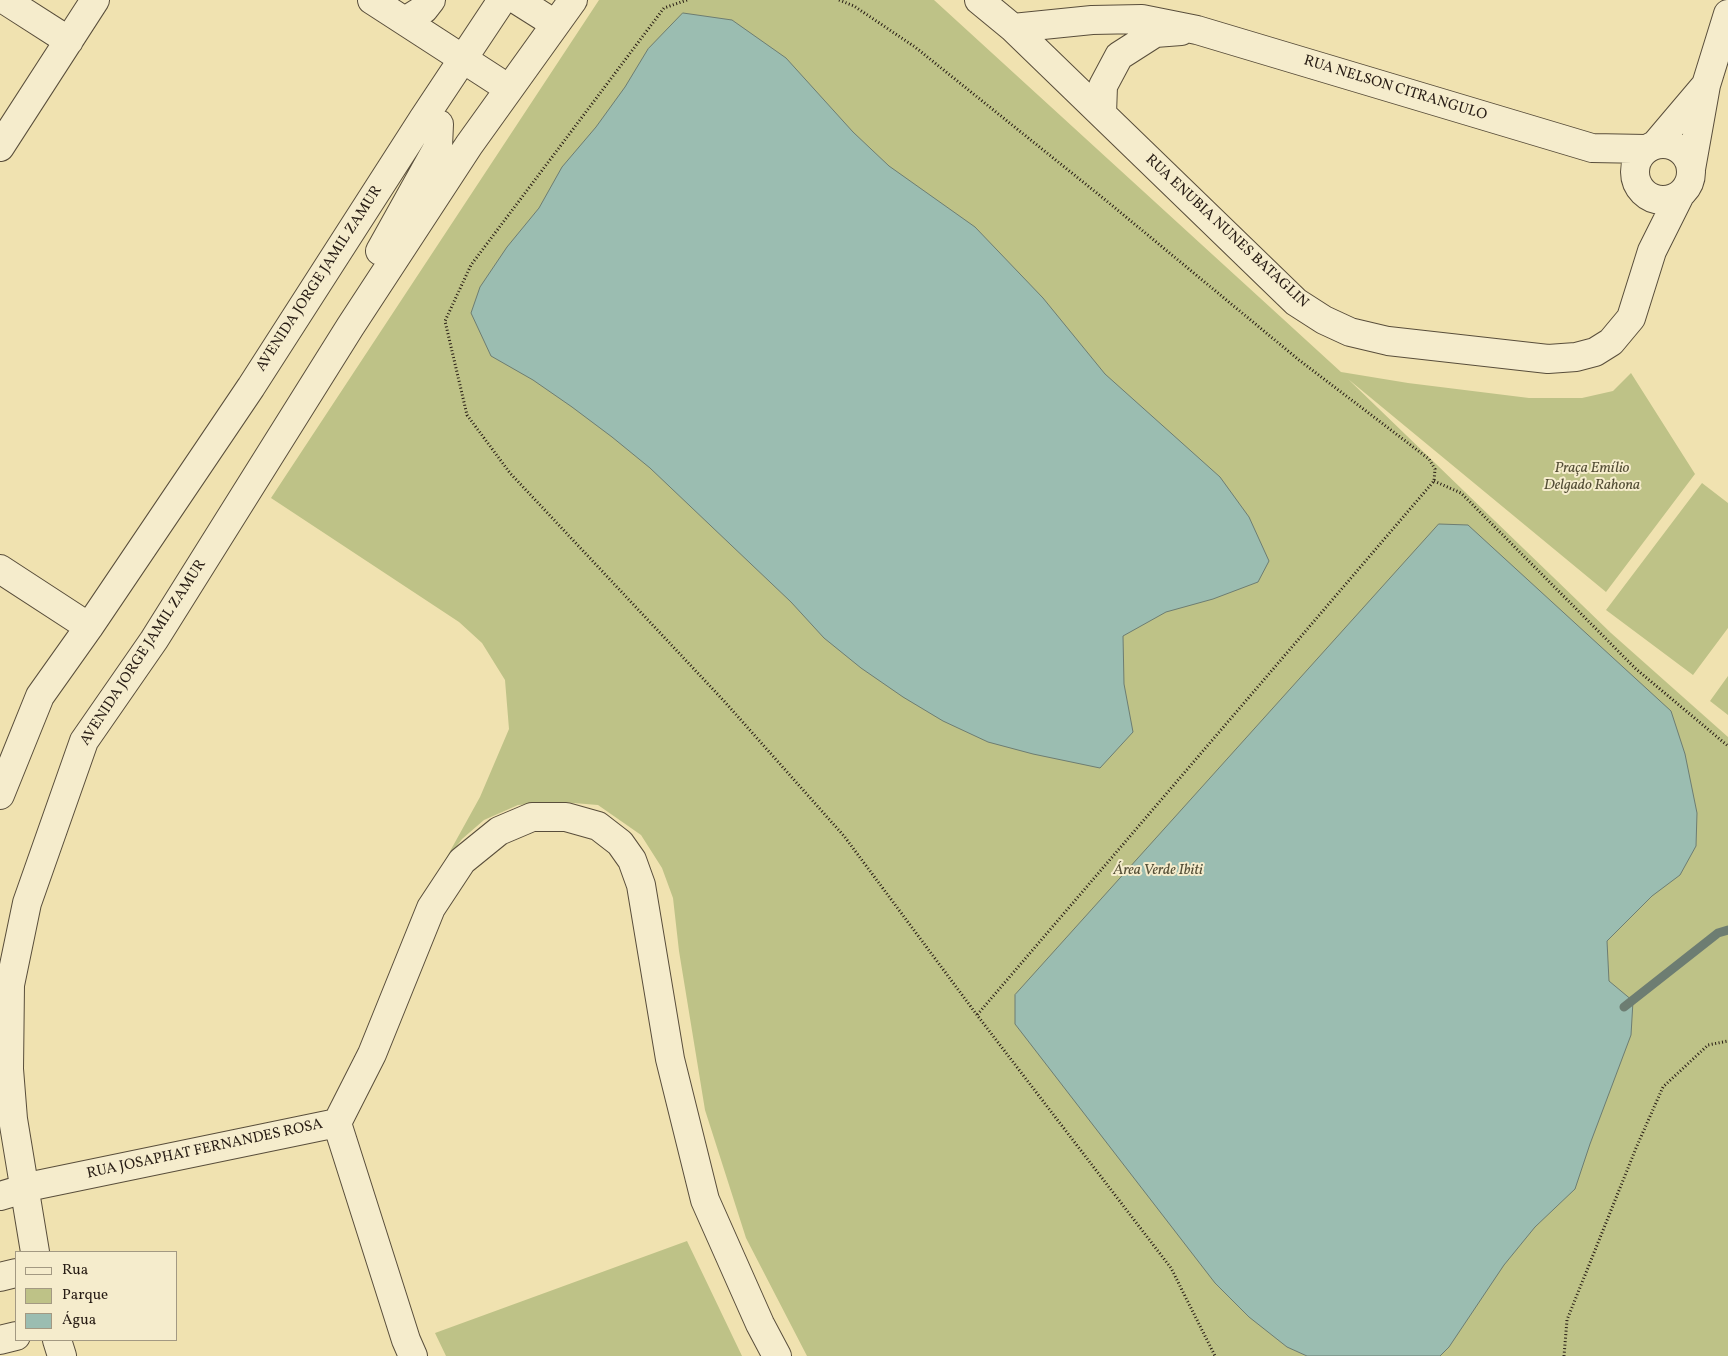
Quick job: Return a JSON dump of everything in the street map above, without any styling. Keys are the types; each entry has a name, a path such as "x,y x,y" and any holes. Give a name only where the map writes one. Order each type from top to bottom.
{"street":[{"path":"5,0 69,41"},
{"path":"0,147 94,0"},
{"path":"372,0 497,80 507,90"},
{"path":"405,21 424,9 431,0"},
{"name":"AVENIDA JORGE JAMIL ZAMUR","path":"0,795 40,696 89,627 251,387 423,119 502,0"},
{"path":"516,0 555,24"},
{"name":"AVENIDA JORGE JAMIL ZAMUR","path":"35,1251 12,1192 13,1119 9,1070 10,985 27,903 84,741 154,640 350,327 507,90 572,0"},
{"name":"RUA ENUBIA NUNES BATAGLIN","path":"979,0 1013,28 1296,302 1324,320 1350,332 1388,341 1548,358 1576,357 1595,352 1611,342 1630,318 1652,251"},
{"path":"1652,251 1690,178 1706,84 1728,14"},
{"name":"RUA NELSON CITRANGULO","path":"1013,28 1092,20 1142,19 1197,30 1592,148 1650,147"},
{"name":"RUA NELSON CITRANGULO","path":"1102,114 1103,86 1119,56 1155,33 1197,30"},
{"path":"1652,251 1637,184 1636,163 1706,84"},
{"name":"AVENIDA JORGE JAMIL ZAMUR","path":"350,327 348,308 438,147 439,124 423,119"},
{"path":"1650,147 1665,144 1674,146 1688,160 1691,169"},
{"name":"RUA NELSON CITRANGULO","path":"1592,148 1637,184"},
{"path":"1637,184 1652,198 1661,200 1671,199 1680,195"},
{"path":"0,569 89,627"},
{"name":"RUA JOSAPHAT FERNANDES ROSA","path":"12,1192 338,1123 372,1054 431,908 462,862 499,831 532,817 566,817 598,826 620,843 632,860 641,885 670,1059 705,1200 760,1324 777,1356"},
{"path":"338,1123 406,1340 413,1356"},
{"path":"0,1277 15,1273"},
{"path":"0,1340 15,1336"},
{"path":"57,1341 62,1356"}],"path":[{"path":"687,0 664,8 471,265 445,321 467,415 510,473 724,701 844,836 977,1015 1171,1268 1215,1356"},
{"path":"839,0 854,6 915,47 1111,204 1299,360 1429,459 1435,469 1434,481 977,1015"},
{"path":"1434,481 1462,493 1636,669 1728,746"},
{"path":"1564,1356 1567,1320 1636,1148 1664,1087 1708,1045 1728,1041"}],"green space":[{"name":"Área Verde Ibiti","path":"599,0 934,0 1341,372 1408,383 1529,398 1582,398 1613,391 1631,373 1695,474 1606,592 1348,379 1611,633 1728,737 1728,1356 807,1356 746,1238 705,1110 679,951 673,898 662,868 641,835 598,805 561,802 518,805 484,820 462,839 443,864 480,797 509,729 505,680 482,643 459,622 271,498"},
{"path":"1702,483 1728,503 1728,628 1693,675 1606,610"},
{"path":"1728,676 1728,715 1710,701"},
{"path":"687,1241 742,1356 446,1356 435,1333"}],"water":[{"path":"683,13 732,20 786,58 853,132 889,166 975,227 1043,298 1105,374 1220,477 1249,517 1269,561 1258,582 1213,599 1166,612 1123,636 1124,684 1133,732 1100,768 1033,754 988,742 943,721 903,697 861,668 824,638 791,602 650,468 572,407 533,380 491,356 471,313 480,287 507,247 539,208 562,167 596,127 625,87 648,49"},
{"path":"1439,524 1468,525 1671,711 1685,754 1697,813 1696,846 1680,875 1652,896 1607,941 1609,981 1633,1001 1631,1035 1575,1189 1535,1227 1504,1265 1449,1347 1440,1356 1307,1356 1287,1347 1249,1317 1215,1283 1015,1024 1015,995"}],"waterway":[{"path":"1624,1007 1718,933 1728,930"}],"park label":[{"name":"Praça Emílio Delgado Rahona","path":"1592,478"}]}
